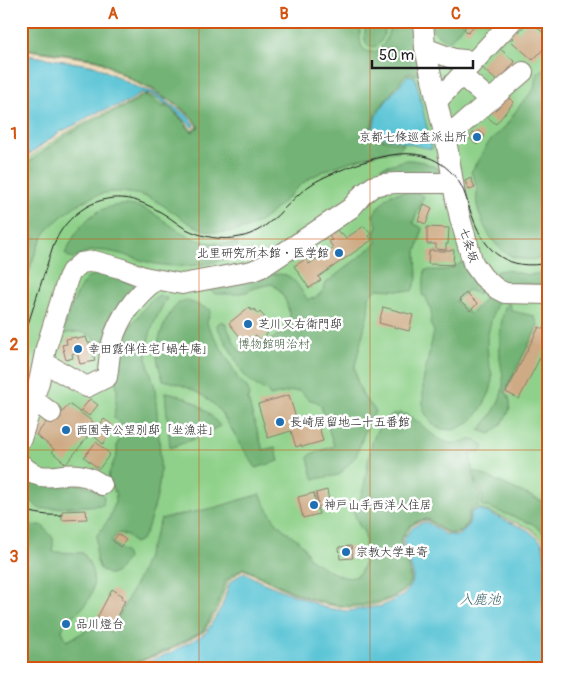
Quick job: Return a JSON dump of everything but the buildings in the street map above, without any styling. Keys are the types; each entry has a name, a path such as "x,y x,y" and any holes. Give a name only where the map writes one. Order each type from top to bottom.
{"lane":[{"name":"七条坂","path":"422,21 425,48 446,138 451,177 473,263 484,277 497,289 505,293 548,294"},
{"path":"437,101 512,21"},
{"path":"425,48 454,59 468,68 490,100"},
{"path":"446,138 523,72"},
{"path":"21,439 34,400 46,348 68,278 75,267 81,263 94,261 156,280 182,284 260,268 350,208 363,194 374,186 451,177"},
{"path":"43,362 87,387 107,377 110,352 116,330 139,295 156,280"},
{"path":"34,400 51,413"},
{"path":"21,464 36,476 83,475 102,485"}],"green space":[{"name":"博物館明治村","path":"21,21 548,21 548,564 544,541 530,528 479,508 471,511 465,528 457,534 443,531 427,520 417,522 411,526 401,541 410,567 411,582 406,590 391,599 371,606 352,608 333,606 297,594 243,569 228,581 219,606 204,632 168,651 124,668 24,668 21,602 21,163 64,134 97,116 129,104 141,95 153,96 163,105 169,106 192,131 198,126 189,115 169,100 97,60 21,49"},
{"path":"21,21 362,21 361,44 366,51 370,52 376,51 384,44 391,21 416,21 421,61 418,64 420,71 416,75 409,73 405,75 375,114 370,132 376,138 404,144 399,151 377,153 320,173 298,187 262,220 243,229 233,231 208,231 192,225 148,197 116,192 100,194 85,200 54,223 45,233 32,263 21,304 21,168 65,136 98,118 130,105 142,96 152,98 161,107 168,107 192,132 199,127 190,115 169,99 98,59 21,48"},
{"path":"367,21 387,21 382,40 377,46 368,46 365,40 364,34"},
{"path":"429,21 466,21 450,41 436,34"},
{"path":"548,65 548,257 521,259 509,255 502,250 486,229 477,205 477,188 471,172 489,142 505,127 534,89 536,75"},
{"path":"406,160 424,162 440,170 434,173 381,175 382,167"},
{"path":"415,192 424,196 413,223 422,228 416,252 417,279 412,291 377,289 369,297 368,313 355,370 363,396 376,411 368,423 356,456 339,475 315,479 313,478 308,458 311,454 334,446 321,406 317,402 308,399 300,391 270,396 267,391 254,384 244,375 216,325 222,321 225,323 241,353 245,353 275,337 291,324 288,307 283,296 272,284 235,294 215,294 210,290 210,287 238,280 282,274 294,280 308,300 315,297 322,292 326,283 377,243 374,234 377,225 373,215 391,194"},
{"path":"119,205 133,206 150,211 183,234 201,241 237,243 239,255 207,264 174,266 154,264 121,254 98,250 90,251 72,259 65,254 74,236 92,215 109,207"},
{"path":"462,262 483,288 478,294 468,290 455,301 470,314 489,292 499,297 487,339 492,384 484,404 469,423 454,430 442,429 431,422 423,410 423,382 434,331 430,322 431,308 426,297 422,295 425,270 449,269"},
{"path":"506,270 529,275 548,272 548,285 504,283 491,275 497,271"},
{"path":"104,274 134,285 102,345 88,334 74,332 62,334 74,301 85,281 92,276"},
{"path":"159,295 167,298 156,318 147,347 148,364 155,388 159,439 160,473 157,496 147,531 141,540 134,543 128,536 119,533 111,541 125,552 127,558 120,569 113,574 108,574 100,569 96,559 97,535 109,519 115,502 116,494 108,480 109,473 117,454 117,444 126,427 114,418 117,392 115,370 122,342 133,323 150,301"},
{"path":"185,300 211,310 207,322 208,326 238,379 248,388 248,400 263,450 275,447 279,461 256,468 223,415 212,403 193,390 163,380 157,357 159,338 174,308"},
{"path":"508,301 512,311 534,316 538,326 505,392 509,397 510,409 504,421 490,434 479,430 494,410 502,392 500,336 503,313"},
{"path":"165,392 181,396 196,403 220,426 170,448"},
{"path":"400,413 412,418 434,436 446,442 456,443 473,440 483,445 483,449 479,453 475,451 470,455 475,486 480,492 480,497 478,506 471,509 466,525 462,530 457,533 447,532 428,519 411,525 400,540 409,567 410,577 409,584 402,591 386,599 361,605 329,604 300,595 243,568 226,580 217,605 203,631 168,650 121,668 25,668 23,602 21,599 21,522 27,526 42,525 53,538 53,552 83,553 88,561 93,576 92,592 84,606 64,624 62,631 67,641 93,627 110,633 140,575 161,519 217,507 260,494 275,521 300,542 309,558 333,573 350,578 357,576 362,569 365,535 353,511 360,500 369,455 378,428 387,418"},
{"path":"475,471 548,504 548,537 533,524 481,505 482,494 480,487 476,484"},
{"path":"70,482 101,491 104,497 103,505 40,509 30,500 25,488 31,483"}],"water":[{"path":"21,54 96,66 140,89 153,92 188,116 195,126 193,128 168,104 152,94 140,93 129,102 93,114 60,132 21,160"},
{"path":"408,75 415,77 432,149 383,137 372,132 376,116"},
{"name":"入鹿池","path":"479,509 528,530 542,542 548,571 548,668 131,668 170,653 206,633 222,606 230,582 244,572 259,581 326,608 348,611 382,606 402,596 412,584 413,574 403,541 412,528 427,522 444,534 457,536 464,531 470,521 471,513"}],"tram line":[{"path":"21,346 53,246 59,234 70,219 80,211 97,202 108,199 118,198 137,201 157,210 192,232 205,236 226,239 240,237 261,229 312,184 336,172 381,157 416,154 437,161 456,178 478,231 492,250 511,262 534,265 548,263"},
{"path":"21,509 42,514 62,515"}],"place":[{"name":"京都七條巡査派出所","path":"477,137"},
{"name":"北里研究所本館・医学館","path":"339,253"},
{"name":"芝川又右衛門邸","path":"248,324"},
{"name":"幸田露伴住宅｢蝸牛庵｣","path":"78,349"},
{"name":"長崎居留地二十五番館","path":"280,422"},
{"name":"西園寺公望別邸「坐漁荘」","path":"66,430"},
{"name":"神戸山手西洋人住居","path":"314,505"},
{"name":"宗教大学車寄","path":"346,552"},
{"name":"品川燈台","path":"66,624"}]}
